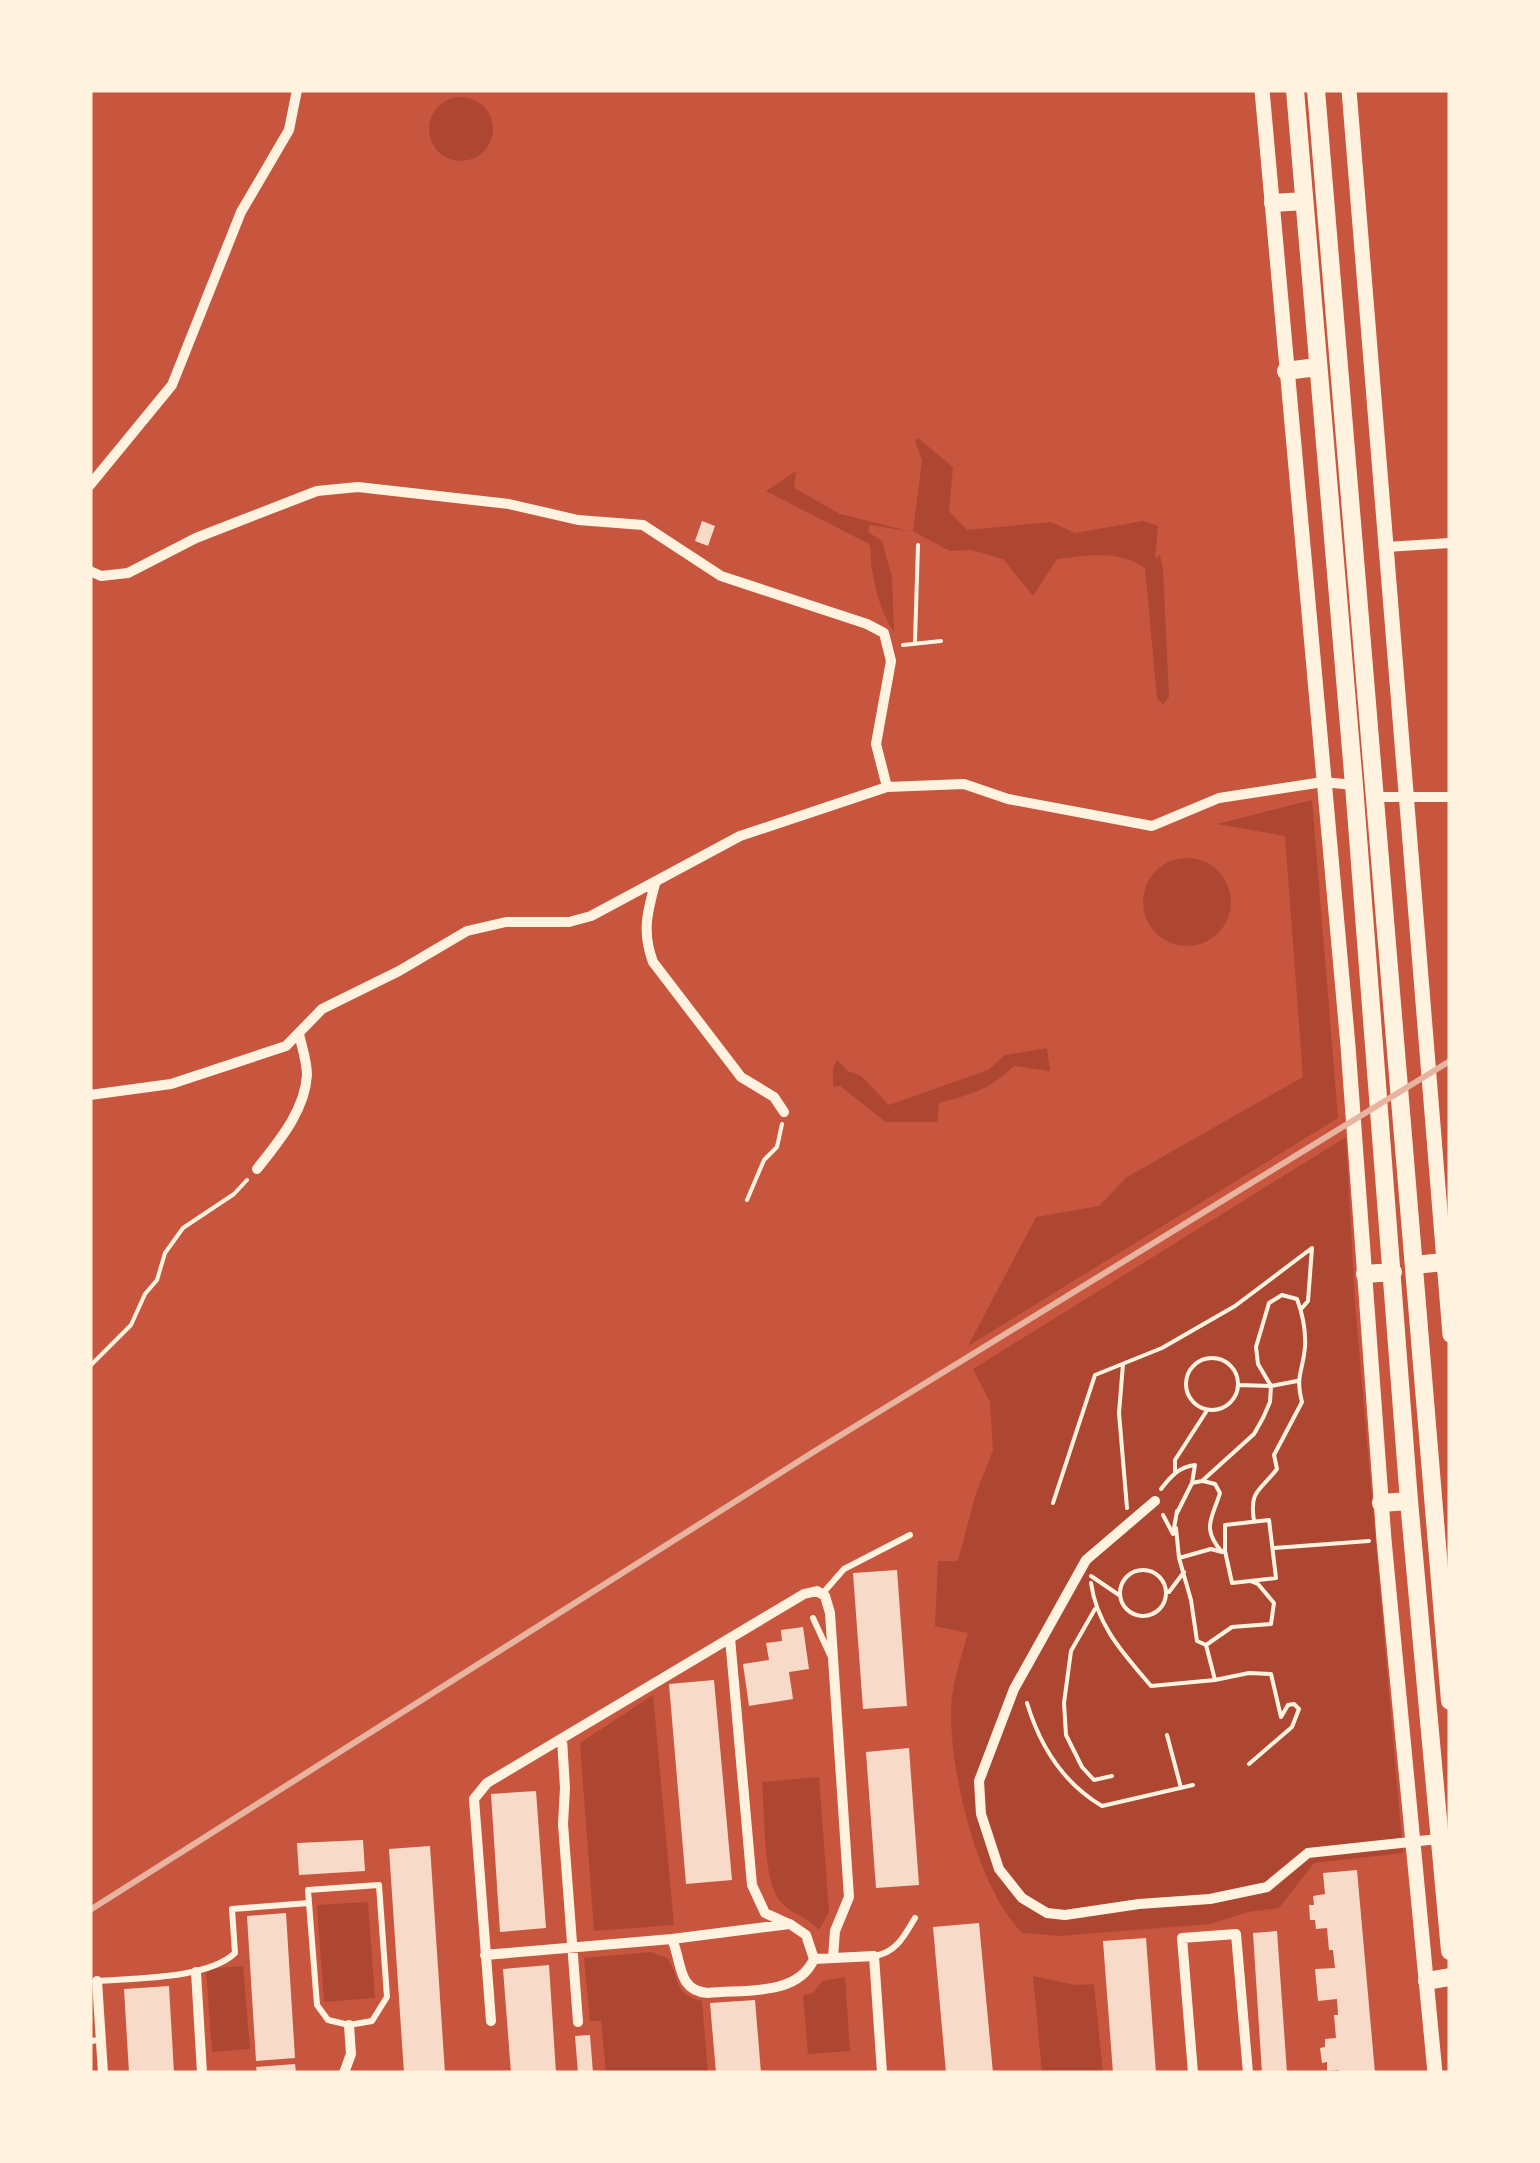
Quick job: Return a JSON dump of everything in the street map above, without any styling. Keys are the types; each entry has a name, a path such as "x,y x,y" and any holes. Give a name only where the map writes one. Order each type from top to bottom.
{"main road":[{"path":"1294,90 1410,1501 1444,1842 1450,1952"},
{"path":"1316,90 1414,1265 1441,1497 1450,1701"},
{"path":"1273,203 1304,200"},
{"path":"1286,371 1317,367"},
{"path":"1354,785 1376,797"},
{"path":"1414,1265 1444,1262"},
{"path":"1365,1274 1393,1272"},
{"path":"1381,1502 1410,1501"},
{"path":"1427,1982 1450,1978"}],"street":[{"path":"90,485 172,384 241,212 289,130 297,90"},
{"path":"1262,90 1348,1046 1384,1540 1434,2073"},
{"path":"1349,90 1450,1336"},
{"path":"90,571 101,576 128,573 196,538 317,491 358,487 509,504 578,520 643,525 720,576 868,624 884,633 891,661 876,744 887,787"},
{"path":"1386,546 1450,542"},
{"path":"90,1095 171,1084 286,1046 322,1009 466,931 506,922 569,922 591,916 740,836 887,787 964,784 1008,799 1152,826 1219,798 1322,782 1354,785"},
{"path":"1376,797 1450,797"},
{"path":"654,884 644,940 652,962 741,1078 774,1098 784,1112"},
{"path":"258,1169 287,1130 307,1076 299,1034"},
{"path":"1155,1501 1086,1560 1014,1689 979,1781 981,1814 1000,1869 1022,1898 1047,1913 1066,1916 1174,1900 1210,1899 1267,1887 1308,1853 1354,1846 1444,1842"},
{"path":"491,2021 474,1799 487,1783 804,1594 818,1591 830,1613 848,1897 835,1931 834,1958"},
{"path":"730,1638 752,1885 765,1913 806,1935 814,1959"},
{"path":"562,1739 563,1824 578,2022"},
{"path":"486,1955 790,1924"},
{"path":"1193,2073 1182,1938 1236,1934 1248,2073"},
{"path":"672,1939 682,1978 696,1992 788,1985 800,1979 814,1959"},
{"path":"814,1959 874,1956 882,2073"},
{"path":"196,1972 202,2073"},
{"path":"97,1981 95,2040 103,2073"},
{"path":"344,2073 351,2054 349,2025"}],"lane":[{"path":"822,1594 844,1569 910,1534"},
{"path":"813,1618 833,1661"},
{"path":"379,1885 387,1997 372,2021 349,2025 328,2020 317,2004 308,1890 379,1885"},
{"path":"97,1981 196,1972 224,1964 235,1953 232,1909 309,1903"},
{"path":"874,1956 889,1953 899,1944 915,1918"}],"path":[{"path":"915,642 918,545"},
{"path":"888,649 942,641"},
{"path":"747,1200 764,1160 777,1147 784,1112"},
{"path":"90,1366 131,1325 145,1294 158,1280 165,1254 183,1228 234,1194 258,1169"},
{"path":"1053,1503 1094,1375 1162,1348 1235,1306 1312,1248 1308,1301 1300,1310"},
{"path":"1202,1481 1254,1434 1270,1402 1271,1386 1258,1364 1256,1347 1268,1304 1282,1295 1297,1300 1305,1350 1296,1381 1302,1402 1274,1455 1277,1469 1257,1488 1252,1505 1254,1522"},
{"path":"1209,1357 1224,1360 1235,1370 1239,1385 1234,1400 1222,1409 1206,1410 1193,1404 1186,1390 1186,1375 1195,1363 1209,1357"},
{"path":"1123,1364 1120,1450 1129,1522"},
{"path":"1239,1385 1271,1386 1296,1381"},
{"path":"1174,1473 1175,1460 1206,1410"},
{"path":"1195,1465 1192,1482 1177,1512 1173,1534 1155,1501 1174,1473 1195,1465"},
{"path":"1192,1482 1216,1484 1220,1493 1208,1526 1210,1536 1223,1551"},
{"path":"1177,1512 1179,1558 1197,1641 1206,1645"},
{"path":"1269,1520 1276,1578 1232,1583 1223,1551 1225,1525 1254,1522 1269,1520"},
{"path":"1272,1548 1384,1540"},
{"path":"1179,1558 1223,1551"},
{"path":"1119,1596 1122,1580 1134,1570 1150,1570 1163,1579 1167,1594"},
{"path":"1184,1572 1160,1610 1143,1618 1127,1611 1119,1596 1090,1576 1095,1610 1124,1654 1152,1686 1271,1674 1281,1717 1288,1705 1299,1709 1292,1726 1249,1764"},
{"path":"1206,1645 1232,1628 1271,1624 1274,1602 1258,1584 1249,1581"},
{"path":"1095,1610 1071,1652 1064,1704 1066,1735 1082,1767 1094,1780 1112,1776"},
{"path":"1206,1645 1214,1680"},
{"path":"1014,1689 1023,1693 1036,1734 1072,1786 1102,1806 1193,1785"},
{"path":"1166,1735 1173,1748 1181,1788"}],"shaded area":[{"path":"461,97 484,106 493,129 484,152 461,161 438,152 429,129 438,106"},
{"path":"918,438 953,467 949,511 967,530 1051,522 1075,533 1143,521 1158,526 1155,558 1160,555 1163,570 1169,697 1163,705 1157,698 1145,568 1114,556 1057,559 1033,596 1003,559 971,550 950,551 913,532 922,460 915,441"},
{"path":"796,471 794,488 840,514 911,532 870,525 868,532 882,541 892,577 894,632 877,594 869,544 766,491"},
{"path":"1312,800 1338,1118 968,1346 1036,1217 1099,1206 1127,1177 1303,1077 1285,836 1217,824"},
{"path":"1187,858 1218,871 1231,902 1218,933 1187,946 1156,933 1143,902 1156,871"},
{"path":"1047,1048 1050,1071 1014,1066 979,1090 939,1103 937,1122 886,1122 840,1086 833,1087 837,1060 848,1071 861,1076 889,1105 988,1070 1005,1055"},
{"path":"1346,1137 1355,1303 1403,1853 1314,1863 1279,1908 1248,1912 1210,1924 1060,1936 1022,1933 1006,1913 979,1859 955,1765 951,1709 968,1633 935,1626 938,1561 958,1561 975,1496 993,1450 990,1402 973,1369"},
{"path":"653,1695 674,1925 594,1931 580,1743"},
{"path":"819,1777 829,1912 819,1930 784,1905 774,1891 767,1861 762,1782"},
{"path":"368,1902 375,1998 324,2002 317,1905"},
{"path":"651,1952 667,1958 681,1990 702,2001 708,2073 606,2072 601,2021 590,2021 584,1958"},
{"path":"243,1966 250,2049 212,2052 206,1969"},
{"path":"1033,1976 1075,1985 1094,1984 1103,2073 1042,2073"},
{"path":"845,1977 850,2051 808,2054 803,1995 813,1993 822,1981"}],"building":[{"path":"702,521 715,526 708,546 695,541"},
{"path":"897,1570 907,1706 863,1709 853,1573"},
{"path":"803,1627 809,1669 789,1672 793,1699 749,1706 743,1664 769,1660 766,1643 782,1641 781,1630"},
{"path":"714,1680 732,1880 686,1884 669,1684"},
{"path":"909,1748 919,1885 876,1888 866,1752"},
{"path":"536,1791 546,1928 500,1932 491,1794"},
{"path":"363,1840 365,1871 299,1875 297,1843"},
{"path":"430,1846 445,2073 404,2073 389,1849"},
{"path":"1357,1870 1375,2073 1339,2073 1327,2071 1320,2048 1325,2047 1325,2039 1336,2038 1337,1999 1318,2001 1315,1969 1335,1968 1333,1950 1329,1950 1327,1928 1316,1929 1315,1920 1310,1920 1309,1905 1314,1905 1313,1896 1325,1894 1323,1873"},
{"path":"286,1913 295,2058 256,2061 247,1916"},
{"path":"979,1923 993,2073 946,2073 933,1927"},
{"path":"1277,1931 1287,2073 1262,2073 1253,1933"},
{"path":"1146,1938 1156,2073 1113,2073 1103,1941"},
{"path":"549,1965 556,2073 511,2073 503,1969"},
{"path":"169,1986 174,2073 129,2073 124,1989"},
{"path":"755,2000 761,2073 716,2073 710,2003"},
{"path":"590,2035 593,2073 578,2073 575,2036"},
{"path":"295,2064 296,2073 257,2073 256,2067"}],"railway":[{"path":"90,1910 815,1451 1450,1061"}]}
